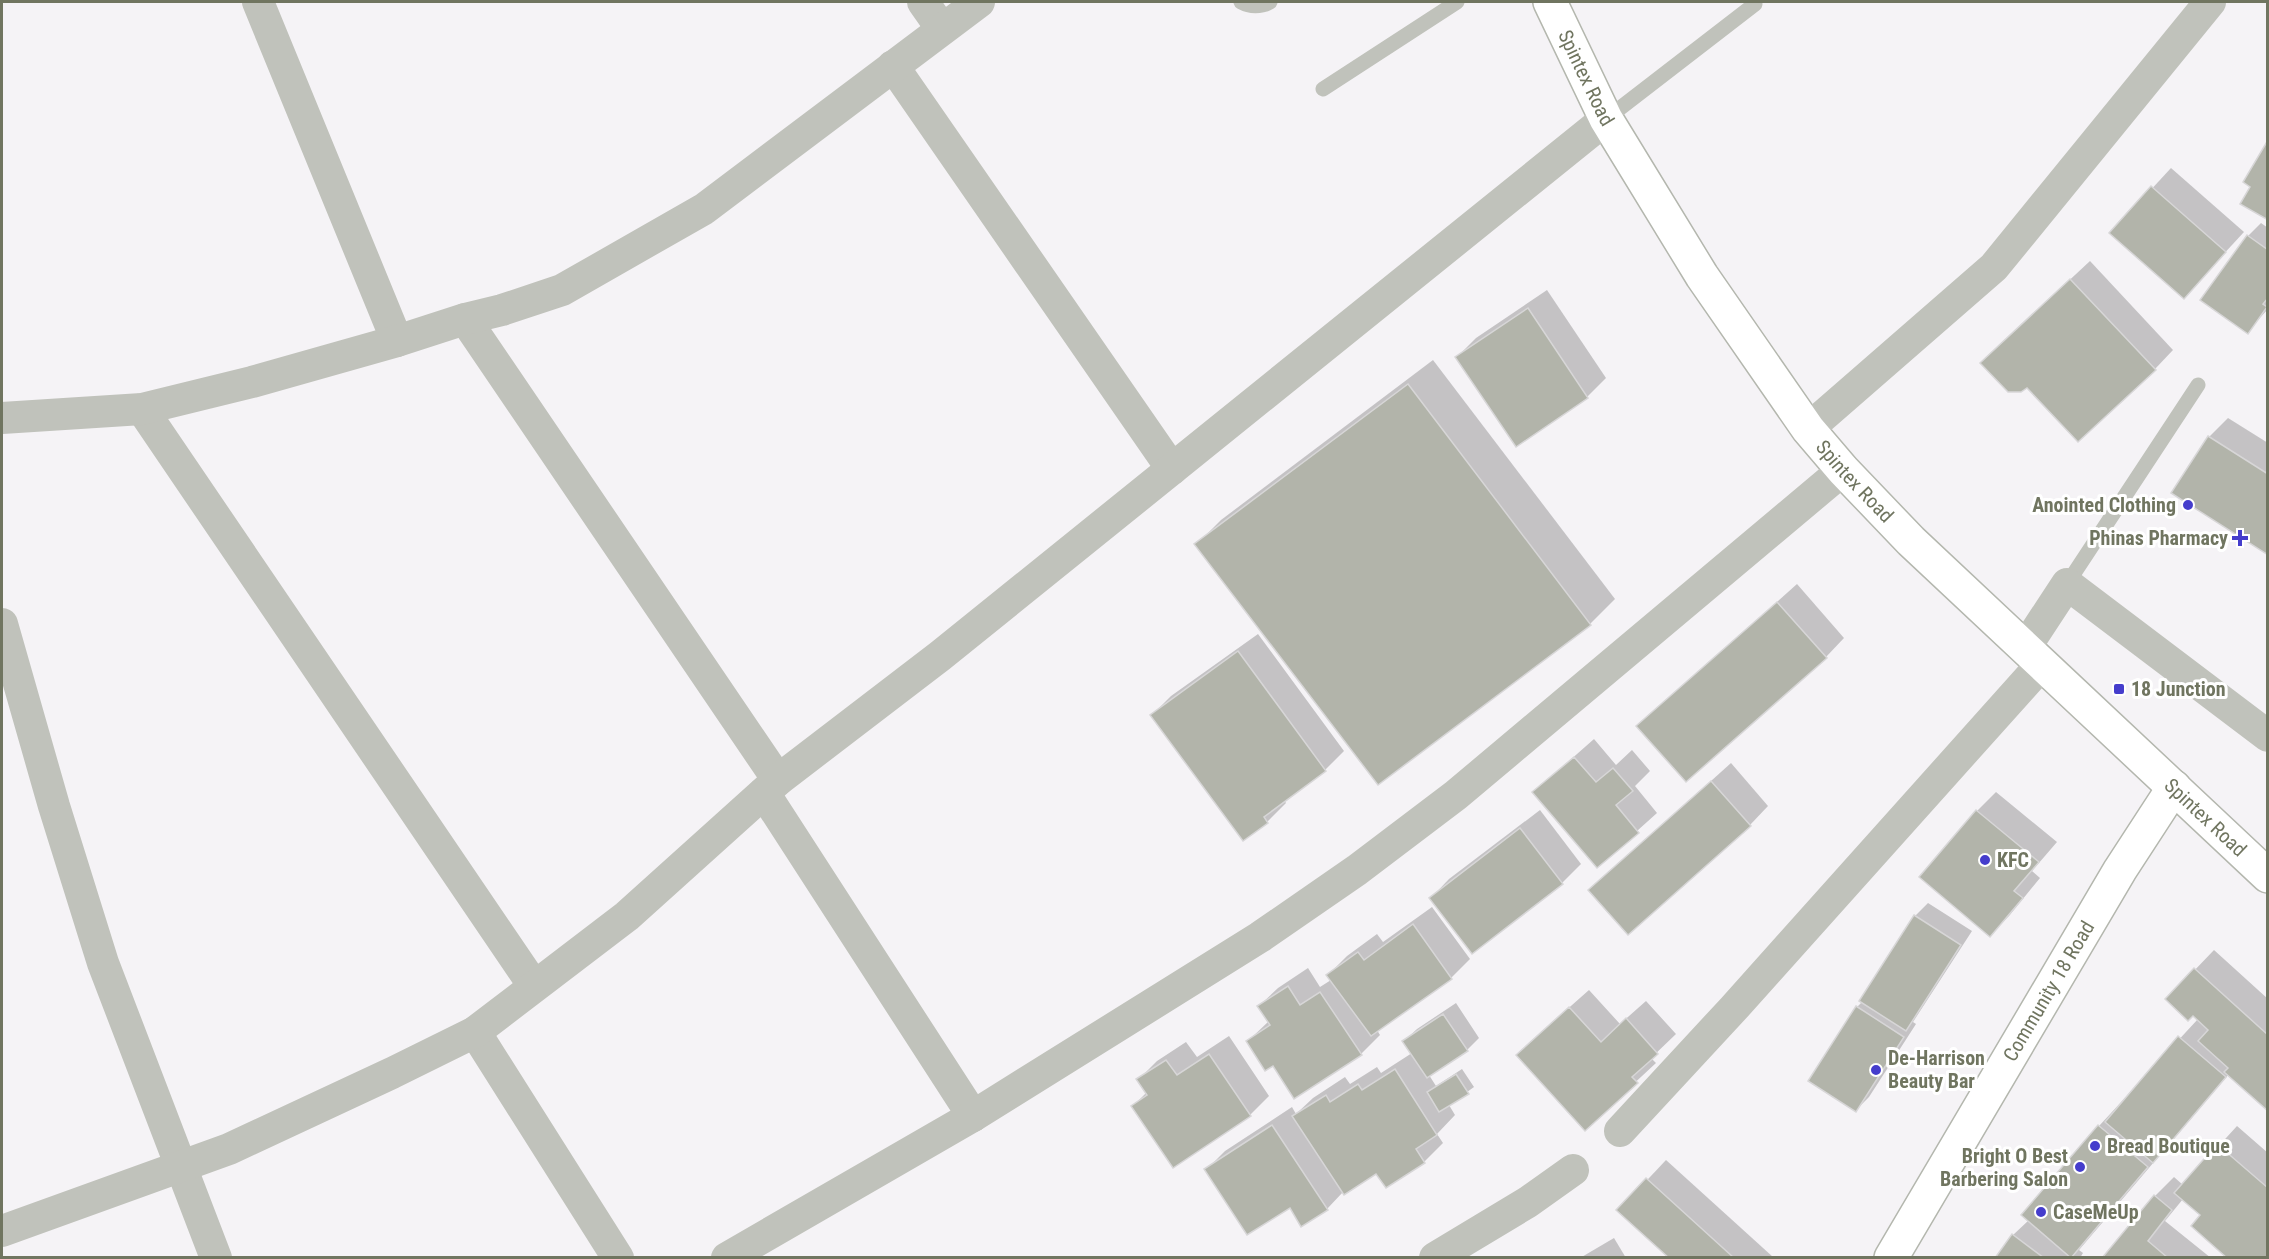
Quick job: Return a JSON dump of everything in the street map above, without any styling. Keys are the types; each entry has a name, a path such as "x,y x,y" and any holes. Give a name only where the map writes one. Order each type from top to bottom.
{"main road":[{"name":"Spintex Road","path":"1550,2 1606,119 1702,276 1808,429 1843,470 1911,541 2268,876"},
{"name":"Community 18 Road","path":"1891,1257 2120,870 2174,787"}],"street":[{"path":"258,2 397,341"},
{"path":"923,2 942,28"},
{"path":"2,418 142,409 252,382 397,341 562,290 704,209 979,2"},
{"path":"1808,429 1994,267 2210,2"},
{"path":"893,66 1172,469"},
{"path":"2,1231 229,1149 475,1032 627,916 771,786 940,656 1606,119"},
{"path":"465,319 771,786 973,1116"},
{"path":"142,409 534,986"},
{"path":"727,1257 973,1116 1260,937 1357,870 1456,795 1843,470"},
{"path":"1620,1131 1733,1009 2034,656 2067,584 2268,736"},
{"path":"2,624 54,806 103,963 216,1257"},
{"path":"475,1032 618,1257"},
{"path":"1435,1257 1528,1202 1573,1170"}],"lane":[{"path":"1241,2 1247,6 1264,5 1270,2"},
{"path":"1323,88 1456,2"},
{"path":"1606,119 1755,4"},
{"path":"2067,584 2198,385"}],"building":[{"path":"2268,140 2268,220 2240,204 2250,187 2243,182"},
{"path":"2151,186 2226,252 2184,299 2109,233"},
{"path":"2247,235 2268,250 2268,298 2263,304 2267,307 2248,334 2200,300"},
{"path":"2070,279 2156,370 2078,442 2027,388 2021,392 2008,392 1980,363"},
{"path":"1528,308 1588,398 1516,447 1455,357"},
{"path":"1408,384 1591,625 1378,785 1194,544"},
{"path":"2208,436 2268,474 2268,555 2171,493"},
{"path":"1777,602 1827,658 1686,782 1636,726"},
{"path":"1238,651 1326,771 1264,817 1268,823 1243,841 1150,715"},
{"path":"1574,757 1596,782 1613,768 1633,791 1616,805 1639,833 1597,868 1532,792"},
{"path":"1711,781 1751,826 1628,935 1588,890"},
{"path":"1976,810 2039,862 2014,891 2023,898 1990,937 1919,877"},
{"path":"1520,828 1563,884 1472,954 1429,898"},
{"path":"1914,915 1961,945 1906,1031 1859,1001"},
{"path":"1413,924 1452,979 1371,1036 1326,975 1358,952 1364,960"},
{"path":"2194,968 2268,1035 2268,1111 2224,1072 2228,1068 2198,1041 2208,1030 2193,1016 2188,1021 2165,999"},
{"path":"1288,986 1300,1005 1320,992 1362,1055 1294,1099 1273,1066 1265,1071 1246,1041 1270,1025 1257,1006"},
{"path":"1856,1006 1904,1037 1856,1112 1808,1081"},
{"path":"1569,1007 1601,1042 1626,1018 1658,1054 1632,1077 1638,1083 1585,1131 1516,1055"},
{"path":"1443,1014 1468,1051 1427,1078 1402,1041"},
{"path":"2178,1036 2226,1077 2153,1163 2105,1122"},
{"path":"1209,1054 1251,1116 1173,1168 1131,1106 1147,1095 1136,1079 1166,1060 1177,1075"},
{"path":"1395,1069 1437,1135 1416,1149 1425,1163 1386,1188 1376,1174 1344,1195 1292,1116 1326,1095 1330,1102 1358,1084 1362,1090"},
{"path":"1456,1074 1469,1094 1439,1112 1427,1092"},
{"path":"1272,1125 1328,1210 1301,1227 1290,1208 1247,1235 1204,1169"},
{"path":"2098,1125 2148,1167 2071,1258 2021,1215"},
{"path":"2217,1144 2268,1188 2268,1258 2227,1258 2191,1226 2200,1215 2174,1193"},
{"path":"1646,1178 1734,1258 1669,1258 1616,1210"},
{"path":"2154,1195 2172,1210 2148,1241 2168,1258 2102,1258"},
{"path":"2012,1234 2044,1258 1995,1258"}],"place":[{"name":"Anointed Clothing","path":"2188,505"},
{"name":"Phinas Pharmacy","path":"2240,538"},
{"name":"18 Junction","path":"2119,689"},
{"name":"KFC","path":"1985,860"},
{"name":"De-Harrison Beauty Bar","path":"1876,1070"},
{"name":"Bread Boutique","path":"2095,1146"},
{"name":"Bright O Best Barbering Salon","path":"2080,1167"},
{"name":"CaseMeUp","path":"2041,1212"}]}
